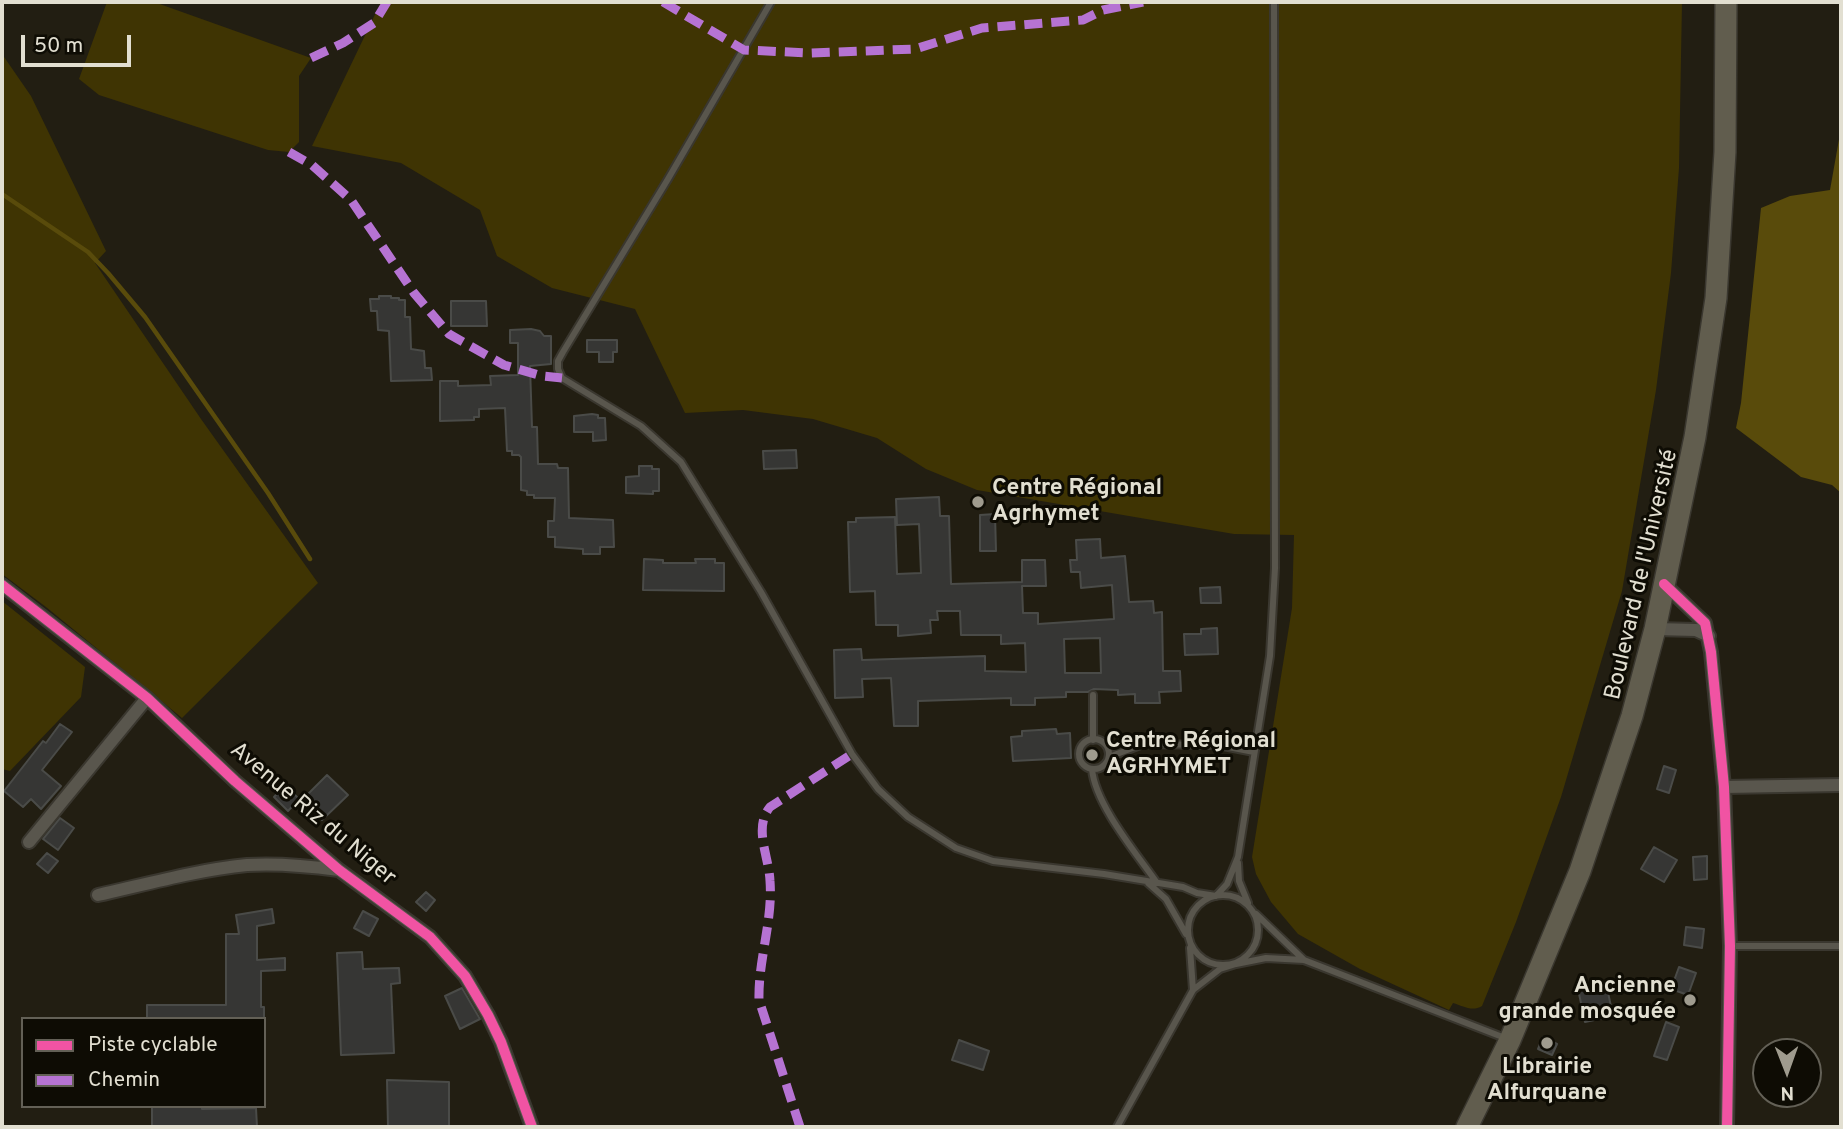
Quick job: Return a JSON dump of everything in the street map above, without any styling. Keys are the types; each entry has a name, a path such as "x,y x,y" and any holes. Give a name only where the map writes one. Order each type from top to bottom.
{"main road":[{"name":"Boulevard de l'Université","path":"1467,1127 1510,1040 1580,871 1632,716 1655,629 1695,437 1716,298 1725,152 1726,2"}],"street":[{"path":"1664,584 1705,623 1709,636 1724,787 1730,946 1727,1127"},
{"name":"Avenue Riz du Niger","path":"2,585 146,698 235,781 339,870 430,937 465,976 501,1042 532,1127"},
{"path":"1655,629 1696,630 1709,636"},
{"path":"29,842 146,698"},
{"path":"1724,787 1841,785"},
{"path":"98,895 237,866 273,865 339,870"}],"lane":[{"path":"771,2 563,352 558,361 558,369 568,383 590,393 641,426 681,462 761,592 852,754 878,789 908,817 956,848 993,861 1104,874 1216,895 1229,895 1251,908 1304,960"},
{"path":"1117,1127 1193,990 1220,970 1236,964 1250,954 1258,940 1258,923 1239,881 1238,857 1270,656 1275,568 1274,2"},
{"path":"1093,695 1093,740"},
{"path":"1093,740 1103,742 1109,757 1105,765 1092,769 1081,762 1079,755 1084,743 1093,740"},
{"path":"1109,757 1143,744 1218,746 1254,752"},
{"path":"1092,769 1093,782 1104,804 1157,883"},
{"path":"1193,990 1188,925 1201,903 1216,895 1227,884 1238,857"},
{"path":"1148,883 1166,899 1194,950 1208,962 1227,966 1266,958 1304,960 1510,1040"},
{"path":"1730,946 1841,946"}],"shaded area":[{"path":"107,2 154,2 311,58 299,76 299,142 289,152 268,150 99,95 79,79"},
{"path":"381,2 1682,2 1679,168 1671,273 1656,390 1622,591 1561,797 1516,922 1482,1006 1471,1008 1453,1003 1449,1010 1360,969 1298,934 1271,902 1256,874 1252,857 1292,608 1294,535 1234,534 977,490 926,469 877,438 813,419 743,410 685,413 635,309 552,288 497,256 480,210 401,163 312,146"},
{"path":"2,54 31,96 106,251 95,263 201,419 318,583 182,718 2,574"},
{"path":"1841,128 1841,493 1832,485 1801,477 1736,428 1741,403 1761,208 1790,196 1830,190"},
{"path":"2,601 85,667 81,697 10,771 2,769"}],"building":[{"path":"379,296 405,300 405,317 410,317 411,349 424,351 425,368 431,368 432,380 391,381 389,331 378,330 377,311 371,311 370,299 379,299"},
{"path":"451,301 486,301 487,326 451,326"},
{"path":"510,330 540,331 544,336 551,336 551,364 530,366 532,427 537,427 538,464 557,464 558,468 568,468 569,518 613,520 614,547 600,547 600,554 583,554 583,549 555,547 555,537 548,537 548,521 554,521 555,498 534,498 534,495 527,495 527,491 521,490 521,457 507,451 505,408 479,409 479,417 474,417 474,420 440,421 440,381 458,381 458,386 491,385 490,376 518,375 518,343 510,343"},
{"path":"587,340 617,340 617,352 613,352 613,362 599,362 599,352 587,352"},
{"path":"592,414 605,418 606,440 593,441 593,432 574,432 574,416"},
{"path":"796,450 797,468 764,469 763,451"},
{"path":"639,466 659,469 659,491 653,491 653,494 626,493 626,477 639,476"},
{"path":"939,497 940,516 949,516 951,584 1022,582 1022,560 1045,560 1046,586 1022,586 1023,613 1038,613 1038,624 1114,619 1112,585 1081,588 1080,572 1071,572 1070,560 1077,560 1076,540 1100,539 1101,558 1125,556 1129,602 1153,601 1154,613 1162,612 1163,671 1180,671 1181,691 1159,692 1160,703 1135,703 1135,694 1118,695 1118,690 1094,689 1088,692 1066,692 1066,697 1035,698 1035,705 1011,705 1011,698 918,701 918,726 894,726 891,678 862,679 863,697 835,698 834,650 861,649 862,660 985,656 985,671 1026,672 1025,643 1001,644 1001,635 961,635 960,611 937,611 938,620 930,620 931,633 898,636 898,625 876,625 875,591 850,592 848,522 856,522 856,518 895,517 897,574 921,573 919,524 897,525 896,499","holes":["1100,638 1101,673 1065,673 1064,639"]},
{"path":"995,514 996,551 980,551 980,515"},
{"path":"644,559 663,560 663,563 696,563 695,559 715,559 715,563 724,563 724,591 643,590"},
{"path":"1220,587 1221,603 1201,603 1200,588"},
{"path":"1217,628 1218,654 1185,655 1184,634 1201,634 1201,629"},
{"path":"60,724 72,732 42,770 61,786 41,809 31,799 23,807 4,791 43,741 46,743"},
{"path":"1056,729 1057,734 1070,733 1071,758 1013,761 1011,737 1022,736 1022,731"},
{"path":"1664,766 1676,770 1669,793 1657,789"},
{"path":"327,775 348,795 322,820 302,800"},
{"path":"285,785 299,799 288,811 274,797"},
{"path":"60,818 74,828 58,850 43,839"},
{"path":"1654,847 1677,860 1664,882 1641,869"},
{"path":"47,853 58,861 48,873 37,864"},
{"path":"1707,856 1707,879 1694,880 1693,857"},
{"path":"426,892 435,900 426,911 416,902"},
{"path":"272,909 274,923 257,926 257,960 285,958 285,970 261,971 261,1007 264,1007 264,1017 147,1017 147,1005 226,1005 226,934 239,934 236,915"},
{"path":"363,911 378,919 369,936 354,928"},
{"path":"1686,927 1704,929 1702,948 1684,945"},
{"path":"362,952 363,969 399,968 400,983 391,984 394,1053 341,1055 337,953"},
{"path":"1679,967 1696,973 1688,995 1671,989"},
{"path":"1606,983 1613,1016 1585,1022 1578,989"},
{"path":"462,988 480,1019 460,1029 445,996"},
{"path":"1666,1022 1679,1027 1667,1060 1654,1056"},
{"path":"1543,1037 1557,1044 1552,1055 1538,1049"},
{"path":"959,1040 989,1051 983,1070 952,1060"},
{"path":"387,1080 449,1082 449,1127 388,1127"},
{"path":"152,1108 256,1108 257,1127 152,1127"}],"waterway":[{"path":"2,194 88,252 108,273 145,317 268,493 310,559"}],"marked path":[{"path":"311,58 343,43 374,23 387,2"},
{"path":"663,2 744,50 811,53 915,49 982,28 1083,20 1103,10 1143,2"},
{"path":"289,152 312,165 351,200 414,293 449,334 504,365 542,376 562,378"},
{"path":"800,1127 759,1000 770,896 763,824 770,807 852,754"}],"cycle path":[{"path":"1664,584 1705,623 1711,652 1724,787 1730,946 1727,1127"},
{"path":"2,585 147,698 235,781 339,870 430,937 465,976 488,1015 501,1042 532,1127"}],"place":[{"name":"Centre Régional Agrhymet","path":"978,502"},
{"name":"Centre Régional AGRHYMET","path":"1092,755"},
{"name":"Ancienne grande mosquée","path":"1690,1000"},
{"name":"Librairie Alfurquane","path":"1547,1043"}]}
